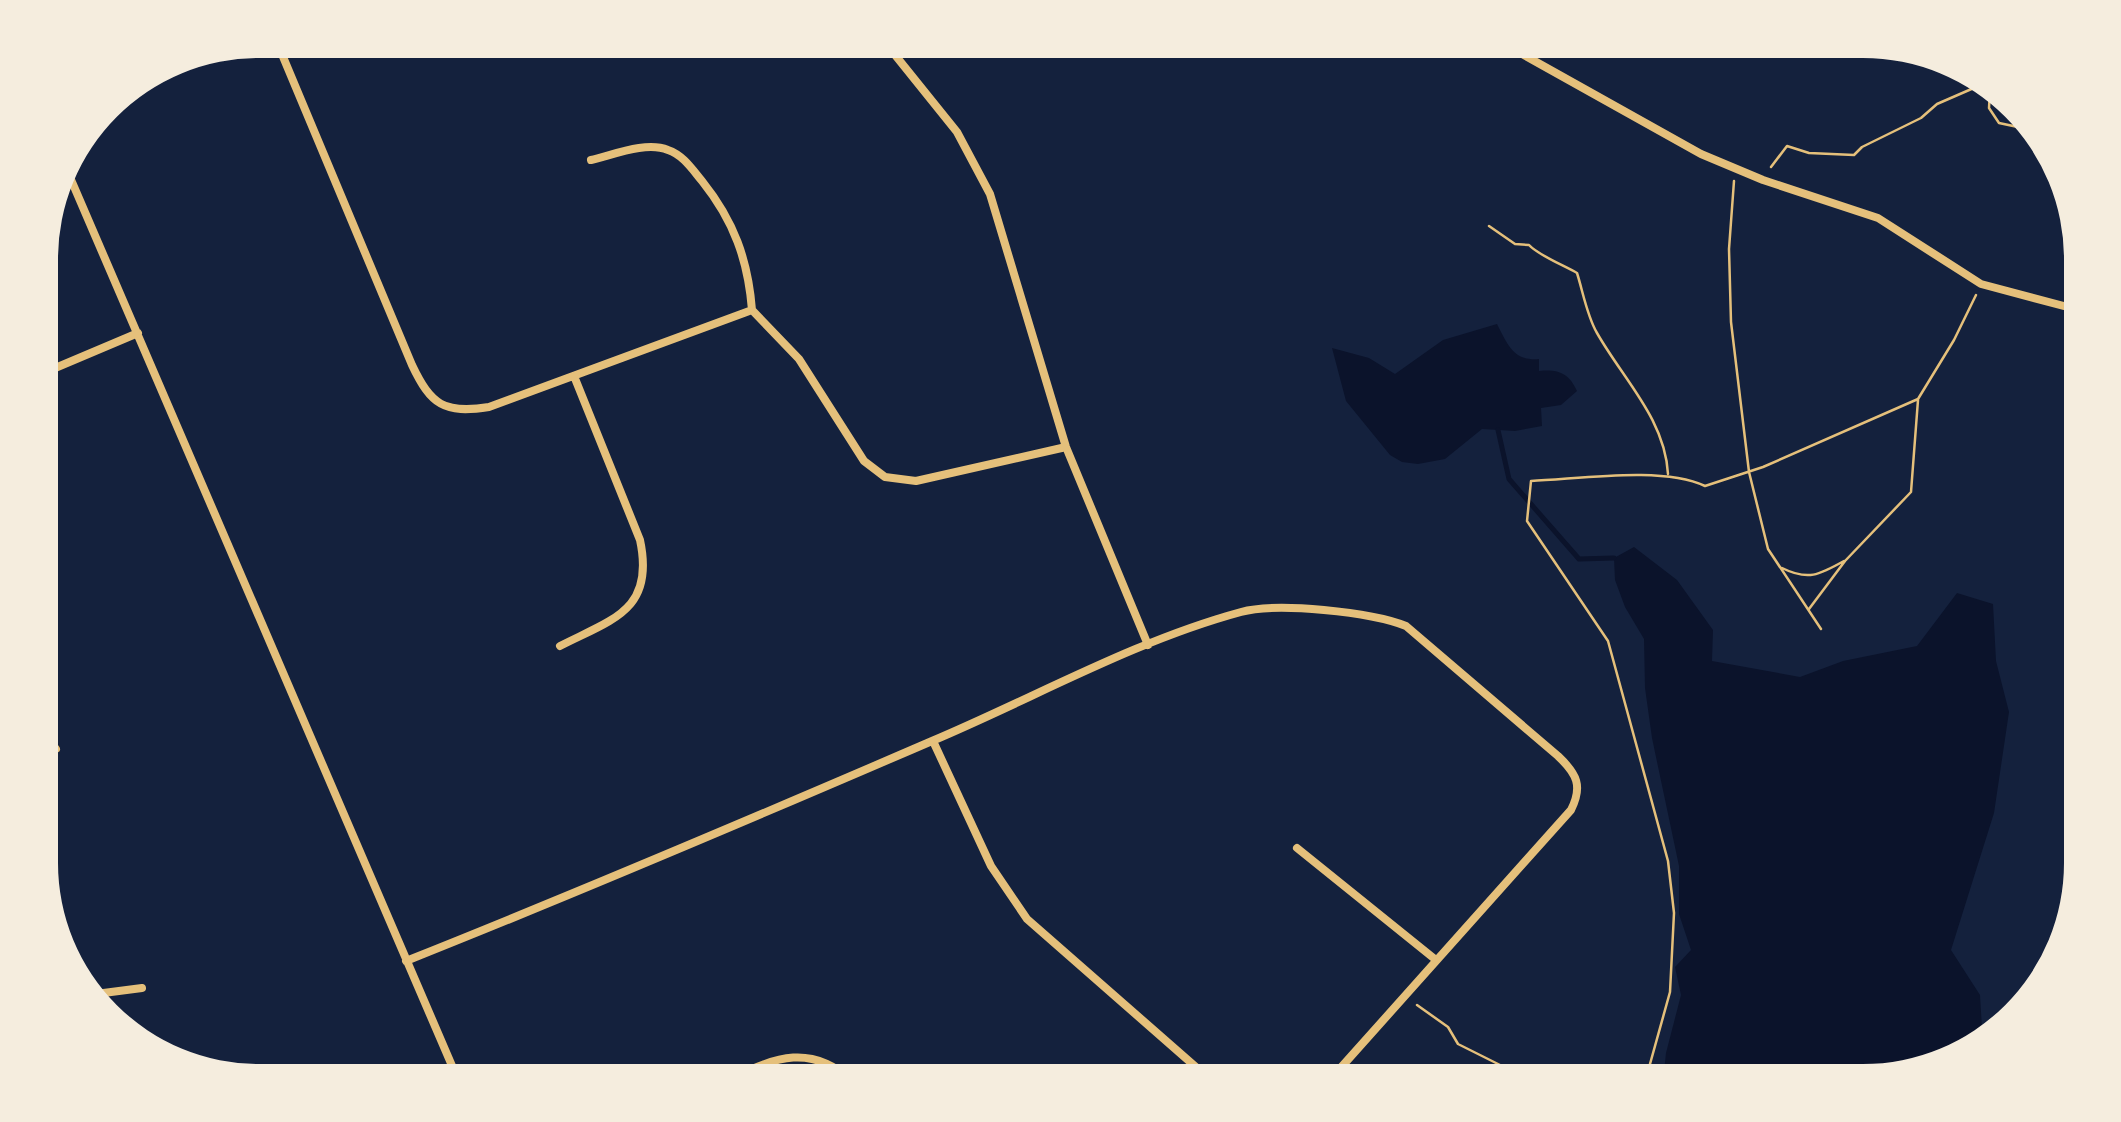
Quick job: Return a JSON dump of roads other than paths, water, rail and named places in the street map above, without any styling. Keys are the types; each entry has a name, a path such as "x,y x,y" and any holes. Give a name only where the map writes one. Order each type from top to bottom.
{"street":[{"path":"284,58 424,390 445,407 464,411 489,408 752,310"},
{"path":"897,58 957,132 990,194 1066,447 1148,644"},
{"path":"1529,58 1679,142 1763,180 1878,218 1980,284 2063,306"},
{"path":"591,160 651,147 682,157 711,192 736,234 750,278 752,310 799,359 864,461 886,476 916,481 1066,447"},
{"path":"73,183 451,1064"},
{"path":"58,367 138,332"},
{"path":"560,646 627,611 644,582 640,540 574,376"},
{"path":"406,960 933,741 1148,644 1265,608 1385,618 1406,626 1532,733 1566,763 1579,788 1570,810 1344,1064"},
{"path":"933,741 991,866 1026,919 1193,1064"},
{"path":"1297,848 1436,960"},
{"path":"105,993 142,988"},
{"path":"766,1064 800,1056 829,1064"}],"water":[{"path":"1497,324 1517,354 1539,359 1539,371 1562,374 1577,391 1561,405 1541,408 1542,426 1515,431 1482,429 1445,459 1418,464 1402,462 1390,455 1346,401 1332,348 1369,358 1395,374 1443,340"},
{"path":"1634,547 1677,580 1713,630 1712,661 1800,677 1843,661 1917,646 1957,593 1993,604 1996,661 2009,712 1994,813 1951,950 1980,995 1982,1025 1951,1044 1901,1061 1665,1064 1681,995 1675,967 1691,950 1679,914 1679,866 1652,738 1644,639 1615,580 1614,558"}],"waterway":[{"path":"1498,430 1509,479 1579,559 1614,558"}]}
